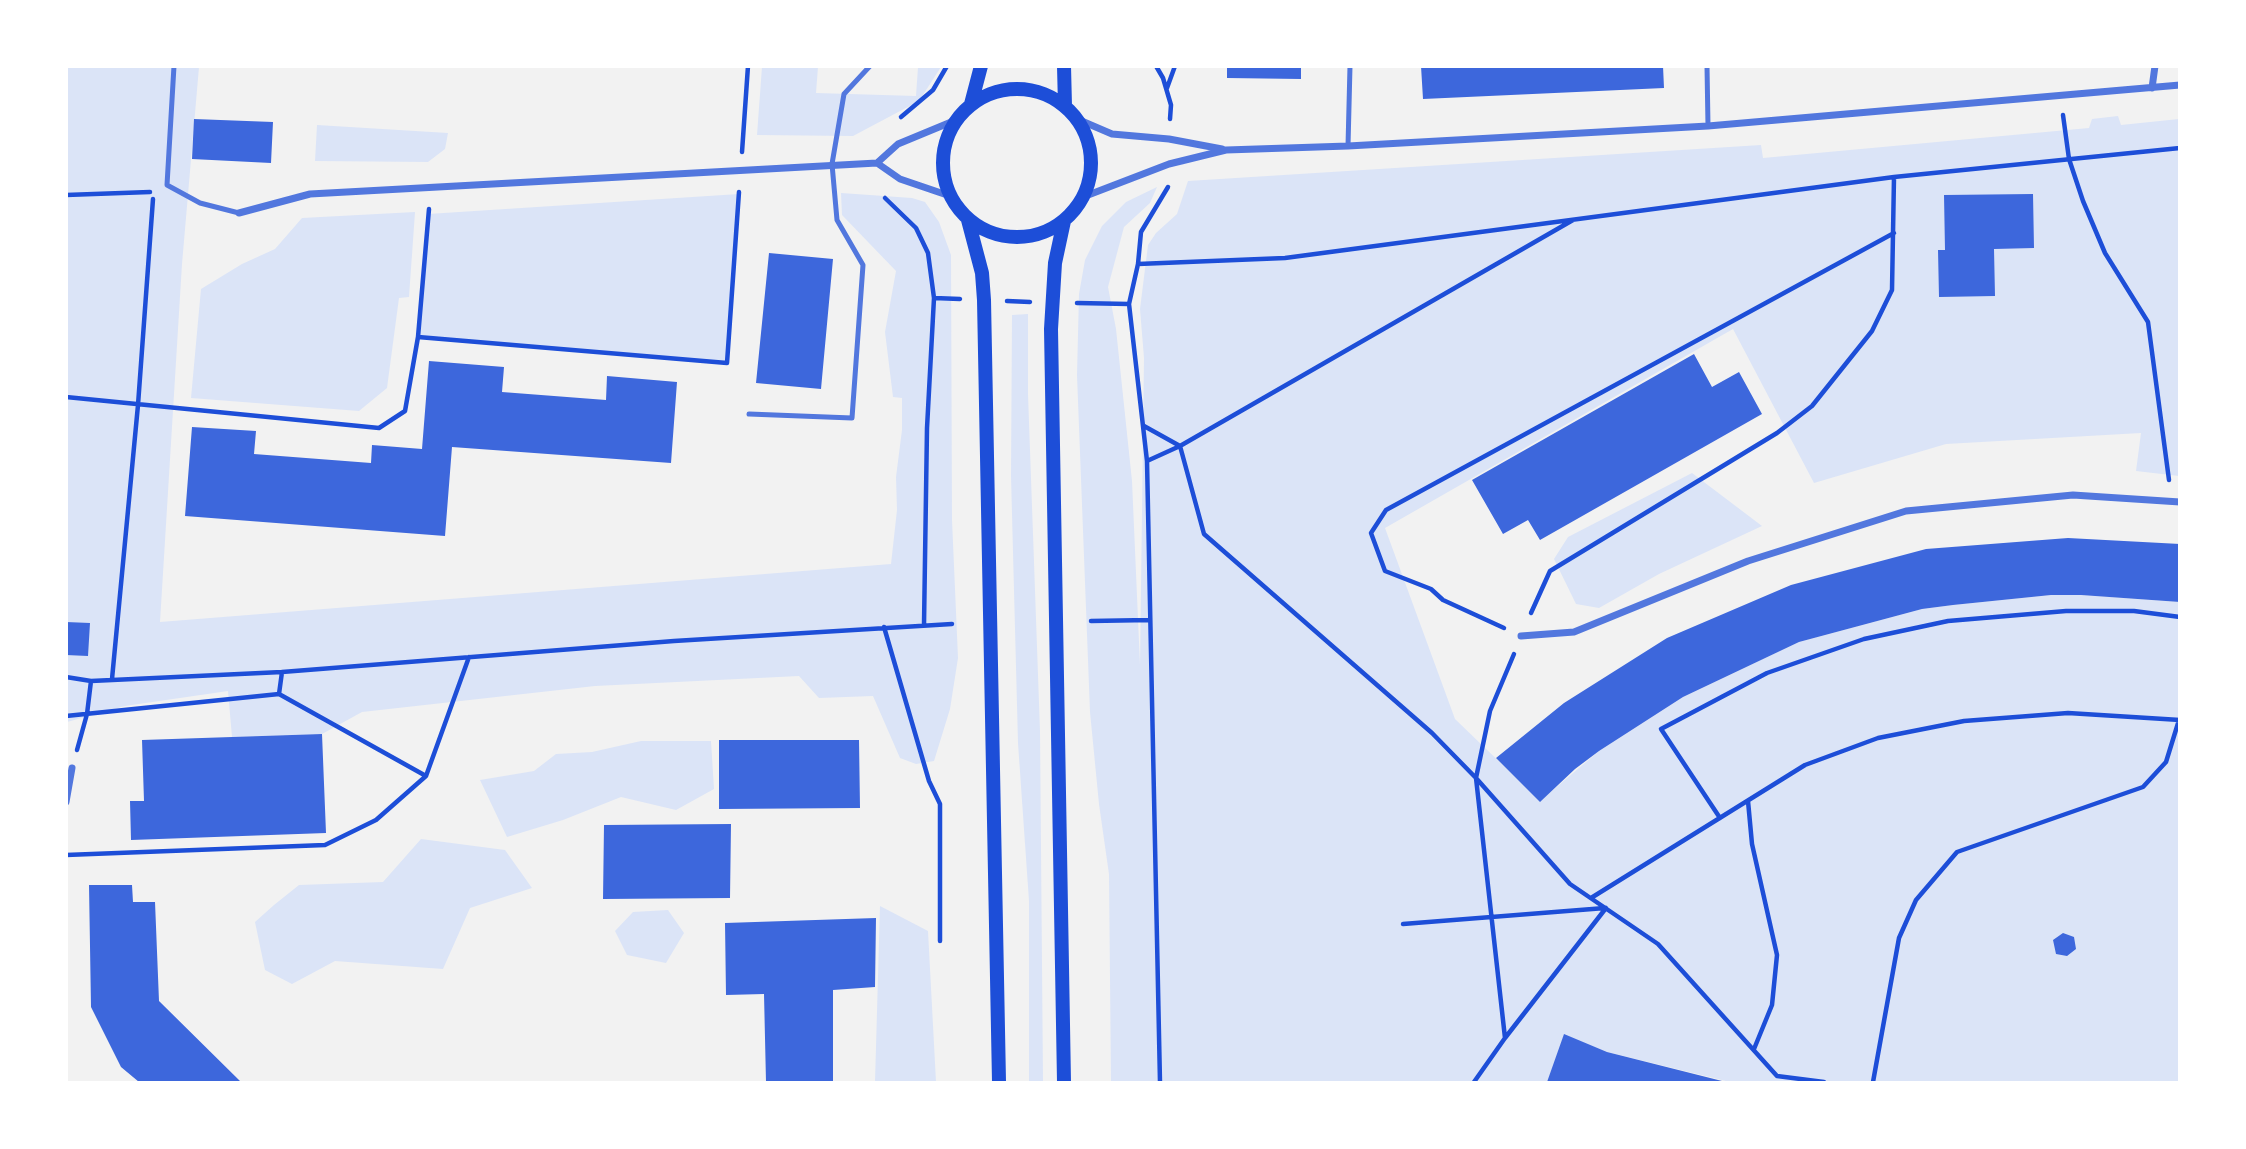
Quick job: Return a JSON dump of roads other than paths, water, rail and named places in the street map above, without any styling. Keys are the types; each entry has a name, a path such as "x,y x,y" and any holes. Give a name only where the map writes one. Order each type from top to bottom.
{"main road":[{"path":"971,104 981,66"},
{"path":"1064,66 1065,106"},
{"path":"1008,88 1029,89 1048,95 1065,106 1077,119 1089,143 1091,170 1083,197 1064,221 1046,232 1026,237 1006,237 986,231 968,220 950,196 943,168 946,139 956,120 971,104 988,93 1008,88"},
{"path":"968,220 982,273 984,300 999,1083"},
{"path":"1064,221 1055,263 1051,329 1064,1083"}],"street":[{"path":"2152,88 2155,66"},
{"path":"1083,197 1168,164 1226,150 1708,127 2179,85"},
{"path":"1077,119 1112,134 1170,139 1226,150"},
{"path":"877,163 898,144 956,120"},
{"path":"239,213 310,194 832,164 877,163 900,178 950,196"},
{"path":"1521,636 1574,632 1748,561 1906,511 2073,495 2176,502"},
{"path":"66,802 72,768"}],"lane":[{"path":"174,66 167,185 200,203 239,213"},
{"path":"750,414 852,418 863,265 837,220 832,164 844,94 870,66"},
{"path":"1348,146 1350,66"},
{"path":"1707,66 1708,127"}]}
